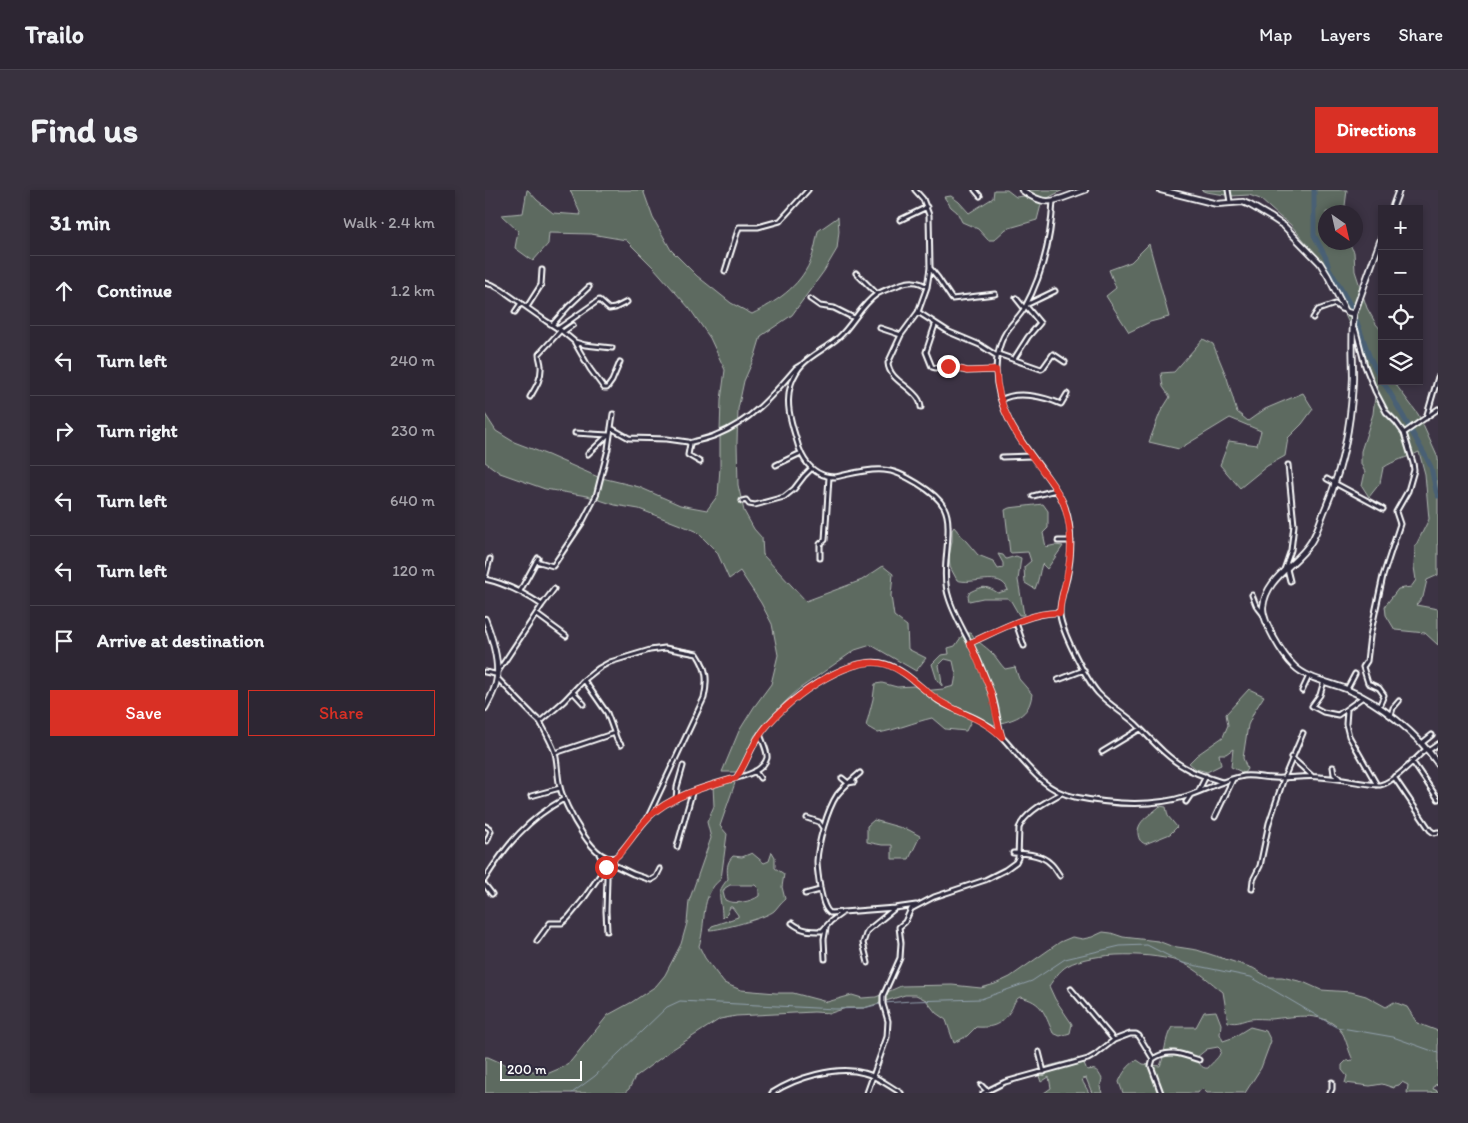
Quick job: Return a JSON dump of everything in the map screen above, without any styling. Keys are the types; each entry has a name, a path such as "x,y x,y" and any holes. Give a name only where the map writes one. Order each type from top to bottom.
{"main road":[{"path":"1022,190 1042,202 1053,201 1085,190"},
{"path":"1161,190 1217,204 1243,202 1284,226 1313,254 1324,268 1345,310 1353,314"},
{"path":"1393,205 1399,190"},
{"path":"1378,247 1353,314 1351,407 1335,483 1312,540 1296,561 1272,583 1267,592 1264,600 1263,615 1278,644 1295,667 1309,675 1347,689 1379,708 1422,743 1438,764"},
{"path":"485,621 494,649 497,675 495,689 485,708"}],"street":[{"path":"725,271 739,227 758,227 780,220 808,190"},
{"path":"915,190 923,199 929,215 929,268 927,284 918,312 901,335 889,359 888,368 896,378 915,394 921,407"},
{"path":"975,190 980,196"},
{"path":"1228,190 1230,202"},
{"path":"1053,201 1045,255 1035,287 1025,307 1006,332 997,355 996,370 1001,400 1010,424 1056,490 1068,520 1071,549 1061,601 1060,613 1062,623 1068,641 1087,678 1098,692 1181,766 1223,783"},
{"path":"900,220 927,207"},
{"path":"929,268 952,299 995,294"},
{"path":"527,307 541,286 542,270"},
{"path":"856,273 877,294"},
{"path":"927,284 908,282 877,294 841,335 808,358 801,365 791,383 788,400 790,418 801,453 811,468 829,477 875,470 889,470 918,484 943,505 946,511 948,527 945,578 948,597 991,692 1002,737"},
{"path":"485,283 493,285 521,303 561,330 575,342 593,374 605,389 612,381 620,362"},
{"path":"552,325 589,287"},
{"path":"1025,307 1055,291"},
{"path":"1015,359 1024,343 1040,323 1016,298"},
{"path":"810,299 820,306 834,308 854,318"},
{"path":"530,397 538,384 540,376 539,354 561,330 599,300 609,309 627,302"},
{"path":"515,312 521,303"},
{"path":"1313,318 1318,310 1335,304 1345,310"},
{"path":"918,312 949,332 980,345 997,355 1015,359 1041,369 1053,354 1065,362"},
{"path":"935,324 927,352 932,367 948,366 967,371 996,370"},
{"path":"561,330 573,325"},
{"path":"880,328 901,335"},
{"path":"1352,328 1356,331 1365,366 1375,392 1386,412 1404,433 1413,463 1406,495 1396,512 1400,524 1383,576 1370,636 1367,660 1363,668 1368,683 1379,688 1384,695 1379,708"},
{"path":"575,342 612,348"},
{"path":"575,433 610,432 629,438 667,439 689,443 716,436 744,421 761,407 795,368 801,365"},
{"path":"1426,418 1438,377"},
{"path":"1001,400 1010,396 1030,396 1048,399 1061,404 1067,394"},
{"path":"1404,433 1438,410"},
{"path":"520,590 537,559 553,566 582,523 599,488 608,449 613,414"},
{"path":"588,454 610,432"},
{"path":"689,443 688,455 699,462"},
{"path":"776,465 801,453"},
{"path":"1003,458 1031,456"},
{"path":"1288,464 1293,525 1291,550 1285,571 1290,581"},
{"path":"743,501 746,500 749,504 755,505 784,497 794,489 811,468"},
{"path":"820,558 820,544 825,540 829,477"},
{"path":"1327,478 1383,509"},
{"path":"1033,496 1056,490"},
{"path":"1057,541 1071,541"},
{"path":"490,559 485,578 520,590 542,605"},
{"path":"497,675 554,589"},
{"path":"1253,595 1256,605 1263,615"},
{"path":"970,643 1041,614 1060,613"},
{"path":"537,614 566,636"},
{"path":"1016,623 1024,646"},
{"path":"540,722 584,680 610,662 650,650 665,648 697,654 707,675 704,698 648,818"},
{"path":"736,778 760,734 785,707 817,682 854,666 877,662 895,668 924,688 937,700 993,728 1037,777 1053,789 1060,793 1086,799 1139,804 1176,799 1233,778 1255,776 1284,778 1313,776 1377,785 1386,783 1412,761 1438,744"},
{"path":"1058,680 1084,670"},
{"path":"485,672 497,675 540,722 555,752 560,788 564,799 577,824 606,867 607,931"},
{"path":"1347,689 1355,674"},
{"path":"1302,691 1309,675"},
{"path":"584,680 601,702 612,723 617,740 621,745"},
{"path":"1324,681 1320,694 1312,706 1315,709 1336,715 1363,698"},
{"path":"573,692 584,704"},
{"path":"1390,716 1393,708 1399,701"},
{"path":"1347,709 1345,724 1347,730 1377,785"},
{"path":"1102,752 1140,729"},
{"path":"555,752 615,733"},
{"path":"1252,889 1253,880 1260,866 1269,823 1291,757 1303,733"},
{"path":"537,941 549,923 563,922 568,918 606,867 648,818 661,807 692,792 760,768 767,757 760,734"},
{"path":"1422,743 1432,735"},
{"path":"1291,757 1313,776"},
{"path":"1412,761 1438,799"},
{"path":"676,799 677,787 683,766"},
{"path":"1333,767 1334,774 1342,779"},
{"path":"755,771 760,778"},
{"path":"860,773 837,795 823,828 817,862 821,890 827,911 830,913 919,905"},
{"path":"1199,791 1206,776"},
{"path":"1394,777 1430,830 1434,833 1438,832"},
{"path":"842,778 849,783 854,782"},
{"path":"1215,817 1233,778"},
{"path":"531,796 560,788"},
{"path":"677,847 692,792"},
{"path":"867,1093 887,1037 888,1021 883,1004 883,996 900,958 899,927 905,922 911,909 934,897 985,880 1016,862 1019,853 1020,824 1038,807 1060,793"},
{"path":"1186,802 1190,795"},
{"path":"485,879 521,830 540,814 564,799"},
{"path":"807,818 819,822 823,828"},
{"path":"485,826 491,831 487,841"},
{"path":"1013,854 1019,853 1046,860 1060,876"},
{"path":"599,854 604,857 615,858"},
{"path":"610,863 651,880 656,877 661,869"},
{"path":"485,885 492,894"},
{"path":"805,894 821,890"},
{"path":"868,963 863,943 867,931 895,908"},
{"path":"792,923 800,929 807,931 822,931 831,921 845,911"},
{"path":"825,959 824,939 826,927"},
{"path":"1071,989 1114,1040"},
{"path":"981,1085 985,1092 1005,1082 1087,1059 1114,1040 1130,1034 1137,1034 1153,1059 1151,1066 1161,1093"},
{"path":"1039,1052 1044,1072"},
{"path":"1153,1059 1169,1052 1199,1060"},
{"path":"771,1093 786,1085 834,1071 850,1071 873,1076 901,1093"},
{"path":"1330,1093 1332,1082"}],"green space":[{"path":"527,190 553,213 581,215 570,190 643,190 653,218 671,250 697,276 731,303 752,314 778,299 800,279 811,258 818,231 838,217 837,249 824,271 792,315 761,336 744,381 738,409 738,485 744,511 754,529 762,538 763,555 806,601 862,580 883,566 893,574 891,596 894,616 907,626 908,649 926,658 916,671 871,645 855,650 799,689 784,703 755,735 740,772 722,772 739,731 771,684 778,655 772,624 740,571 729,579 717,552 696,531 639,509 615,505 587,496 545,489 500,473 485,462 485,414 496,431 514,442 598,477 639,487 680,505 707,510 718,495 721,400 725,370 710,338 690,309 626,240 591,234 549,233 548,244 533,261 515,248 518,231 501,215 523,213"},
{"path":"994,190 1007,190 1016,197 1024,196 1028,190 1063,190 1042,201 1037,220 1006,229 994,240 988,240 978,229 962,222 957,212 944,197 951,196 969,213 993,198"},
{"path":"1201,190 1347,190 1345,205 1318,205 1318,250 1353,250 1355,271 1367,308 1378,326 1378,385 1396,385 1418,414 1438,458 1438,575 1427,580 1423,597 1416,605 1438,609 1438,645 1425,633 1395,630 1386,615 1385,606 1398,589 1411,587 1416,580 1414,567 1415,547 1429,519 1425,474 1419,452 1383,468 1380,483 1369,497 1362,486 1365,472 1361,464 1361,451 1373,414 1375,396 1369,368 1320,259 1290,224 1260,199 1249,195 1232,196"},
{"path":"1149,244 1169,317 1150,322 1129,332 1106,296 1116,288 1109,270 1131,262"},
{"path":"1203,339 1213,344 1227,378 1237,412 1248,421 1265,409 1303,393 1313,409 1288,438 1285,456 1267,466 1240,488 1220,465 1229,441 1257,445 1261,431 1230,418 1179,449 1149,442 1160,413 1170,397 1163,387 1161,373 1174,372"},
{"path":"1043,504 1048,511 1048,528 1043,533 1046,547 1063,546 1047,569 1042,564 1035,589 1025,583 1024,567 1031,561 1028,552 1010,553 1005,510"},
{"path":"954,527 978,555 993,561 998,569 1003,568 1003,563 998,554 1003,555 1006,559 1016,556 1021,558 1018,580 1024,615 1019,615 1011,601 1007,598 983,598 969,601 968,596 970,592 981,588 987,588 998,593 1008,590 999,581 957,580 950,567 949,556"},
{"path":"964,633 971,633 992,653 1005,669 1015,667 1019,679 1032,694 1028,708 1024,713 1014,719 994,725 974,715 966,731 945,729 932,718 878,733 866,726 875,684 882,683 897,687 914,686 922,691 954,686 956,675 953,661 945,659 939,665 942,686 937,680 932,664 941,655 949,654 948,648 955,646"},
{"path":"1249,689 1264,696 1248,725 1243,758 1247,769 1244,773 1231,767 1233,749 1226,754 1219,754 1221,765 1207,772 1196,769 1189,763 1223,737 1228,725 1226,714"},
{"path":"728,780 735,783 720,826 727,834 721,879 709,893 706,901 699,946 705,958 724,983 741,990 793,993 827,1002 852,995 862,998 876,997 901,986 952,985 981,988 1010,977 1060,942 1072,937 1083,939 1103,932 1111,933 1123,937 1158,941 1171,946 1197,950 1253,968 1268,977 1282,977 1303,982 1321,990 1351,992 1366,996 1386,1007 1394,1002 1407,1007 1417,1023 1438,1031 1438,1084 1433,1089 1438,1091 1438,1093 1407,1093 1408,1085 1402,1082 1394,1088 1382,1084 1370,1086 1345,1083 1347,1076 1342,1070 1342,1065 1346,1061 1353,1060 1343,1034 1328,1021 1309,1016 1300,1016 1228,1022 1223,992 1194,969 1171,959 1124,955 1078,961 1067,966 1057,975 1049,986 1055,999 1072,1024 1070,1033 1060,1036 1053,1033 1045,1014 1038,1005 1020,997 1000,1022 992,1026 976,1027 967,1036 954,1043 946,1020 936,1013 926,1000 916,995 905,995 864,1008 846,1008 831,1013 814,1012 736,1016 720,1019 673,1049 635,1077 629,1089 624,1093 485,1093 485,1057 515,1069 549,1073 561,1068 571,1061 608,1015 656,986 665,975 681,944 687,923 689,901 711,838 707,822 714,806 713,786 721,781"},
{"path":"1160,806 1166,807 1168,816 1177,827 1170,834 1145,844 1139,838 1138,829 1142,821"},
{"path":"874,820 909,830 920,836 909,859 892,859 892,845 867,842 867,826"},
{"path":"772,852 775,857 775,868 784,874 782,887 785,899 774,911 762,917 732,926 709,930 712,926 738,917 732,907 730,907 723,918 720,896 721,889 728,879 728,864 733,856 742,857 752,853 764,863 769,861","holes":["730,885 755,885 759,889 759,896 756,898 738,903 725,900 723,892"]},
{"path":"1216,1011 1221,1024 1220,1034 1223,1041 1250,1027 1266,1031 1271,1041 1261,1068 1245,1093 1207,1093 1203,1089 1198,1093 1123,1093 1119,1082 1128,1067 1137,1060 1143,1064 1160,1066 1172,1027 1196,1027 1204,1012","holes":["1218,1047 1221,1050 1218,1058 1208,1068 1204,1068 1201,1065 1197,1057 1207,1049"]},
{"path":"1078,1058 1083,1061 1087,1070 1093,1069 1099,1074 1102,1079 1100,1087 1102,1093 1092,1093 1086,1078 1082,1079 1089,1093 1044,1093 1051,1088 1049,1077 1041,1082 1038,1073 1040,1069"}],"waterway":[{"path":"1314,190 1314,235 1329,268 1352,308 1370,358 1378,373"},
{"path":"1385,385 1431,467 1438,496"},
{"path":"572,1093 595,1076 667,1007 680,1001 835,1009 864,1008 884,1003 912,1001 981,999 1032,981 1065,959 1120,946 1147,945 1183,963 1251,977 1336,1027 1393,1037 1438,1053"}],"route":[{"path":"606,867 622,851 648,818 661,807 713,784 736,778 760,734 785,707 821,680 854,666 877,662 887,664 924,688 937,700 983,722 1002,737 991,692 970,643 1036,616 1060,613 1071,549 1070,530 1064,506 1056,490 1013,430 1007,418 999,394 996,370 967,371 948,366"}]}
